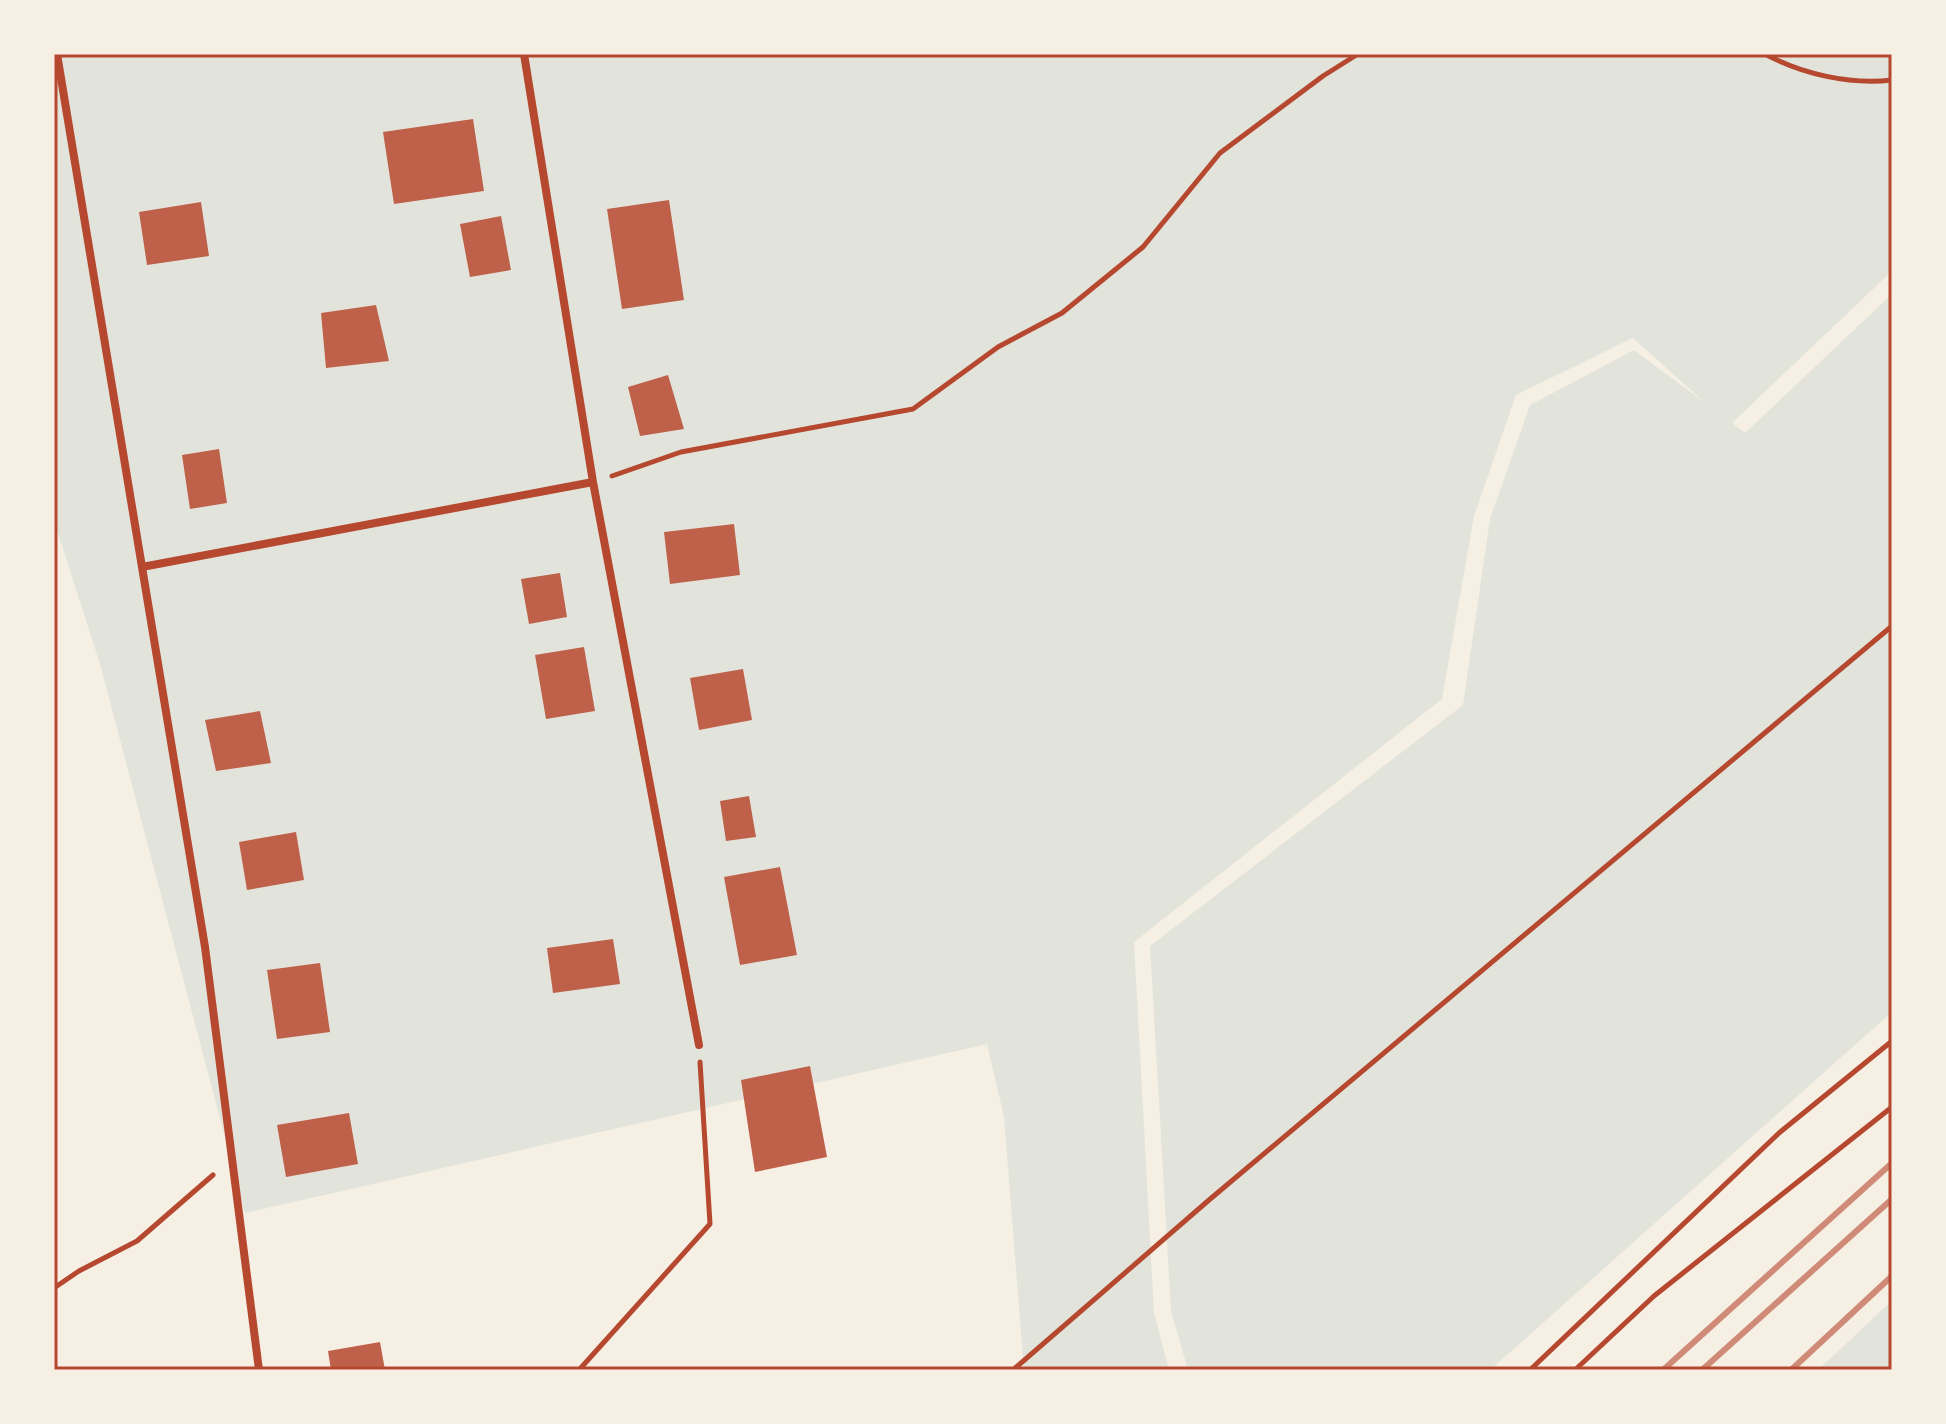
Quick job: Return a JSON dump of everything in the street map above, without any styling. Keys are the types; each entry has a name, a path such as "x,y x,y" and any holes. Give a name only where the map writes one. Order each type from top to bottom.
{"street":[{"path":"57,54 205,947 259,1370"},
{"path":"524,54 593,482 699,1045"},
{"path":"142,567 593,482"}],"path":[{"path":"593,482 681,452 913,409 998,347 1062,313 1143,247 1220,153 1323,76 1358,54"},
{"path":"1765,54 1791,68 1869,83 1892,80"},
{"path":"1013,1370 1209,1200 1892,626"},
{"path":"1530,1370 1779,1133 1892,1041"},
{"path":"579,1370 710,1224 699,1045"},
{"path":"1575,1370 1654,1296 1892,1107"},
{"path":"54,1288 79,1271 137,1241 232,1159"}],"shaded area":[{"path":"54,54 1892,54 1892,271 1732,423 1745,433 1892,294 1892,1012 1490,1370 1188,1370 1171,1311 1150,946 1463,705 1490,519 1530,405 1634,350 1704,402 1633,338 1516,395 1474,516 1442,699 1134,942 1154,1313 1169,1370 1024,1370 1004,1117 987,1044 245,1213 100,664 54,521"},
{"path":"1892,1300 1892,1370 1818,1370 1884,1308"}],"building":[{"path":"473,119 484,191 394,204 383,132"},
{"path":"669,200 684,300 622,309 607,209"},
{"path":"201,202 209,256 147,265 139,212"},
{"path":"501,216 511,270 470,277 460,224"},
{"path":"376,305 389,361 326,368 321,313"},
{"path":"668,375 684,429 640,436 628,387"},
{"path":"219,449 227,503 190,509 182,455"},
{"path":"734,524 740,575 670,584 664,532"},
{"path":"560,573 567,617 529,624 521,579"},
{"path":"584,647 595,711 546,719 535,655"},
{"path":"743,669 752,720 699,730 690,678"},
{"path":"260,711 271,763 216,771 205,720"},
{"path":"749,796 756,837 726,841 720,801"},
{"path":"296,832 304,880 247,890 239,842"},
{"path":"780,867 797,955 740,965 724,877"},
{"path":"613,939 620,984 553,993 547,948"},
{"path":"320,963 330,1032 277,1039 267,970"},
{"path":"810,1066 827,1157 755,1172 741,1080"},
{"path":"349,1113 358,1164 286,1177 277,1125"},
{"path":"380,1342 385,1370 331,1370 328,1351"}],"railway":[{"path":"1663,1370 1892,1163"},
{"path":"1702,1370 1892,1199"},
{"path":"1791,1370 1892,1276"}]}
